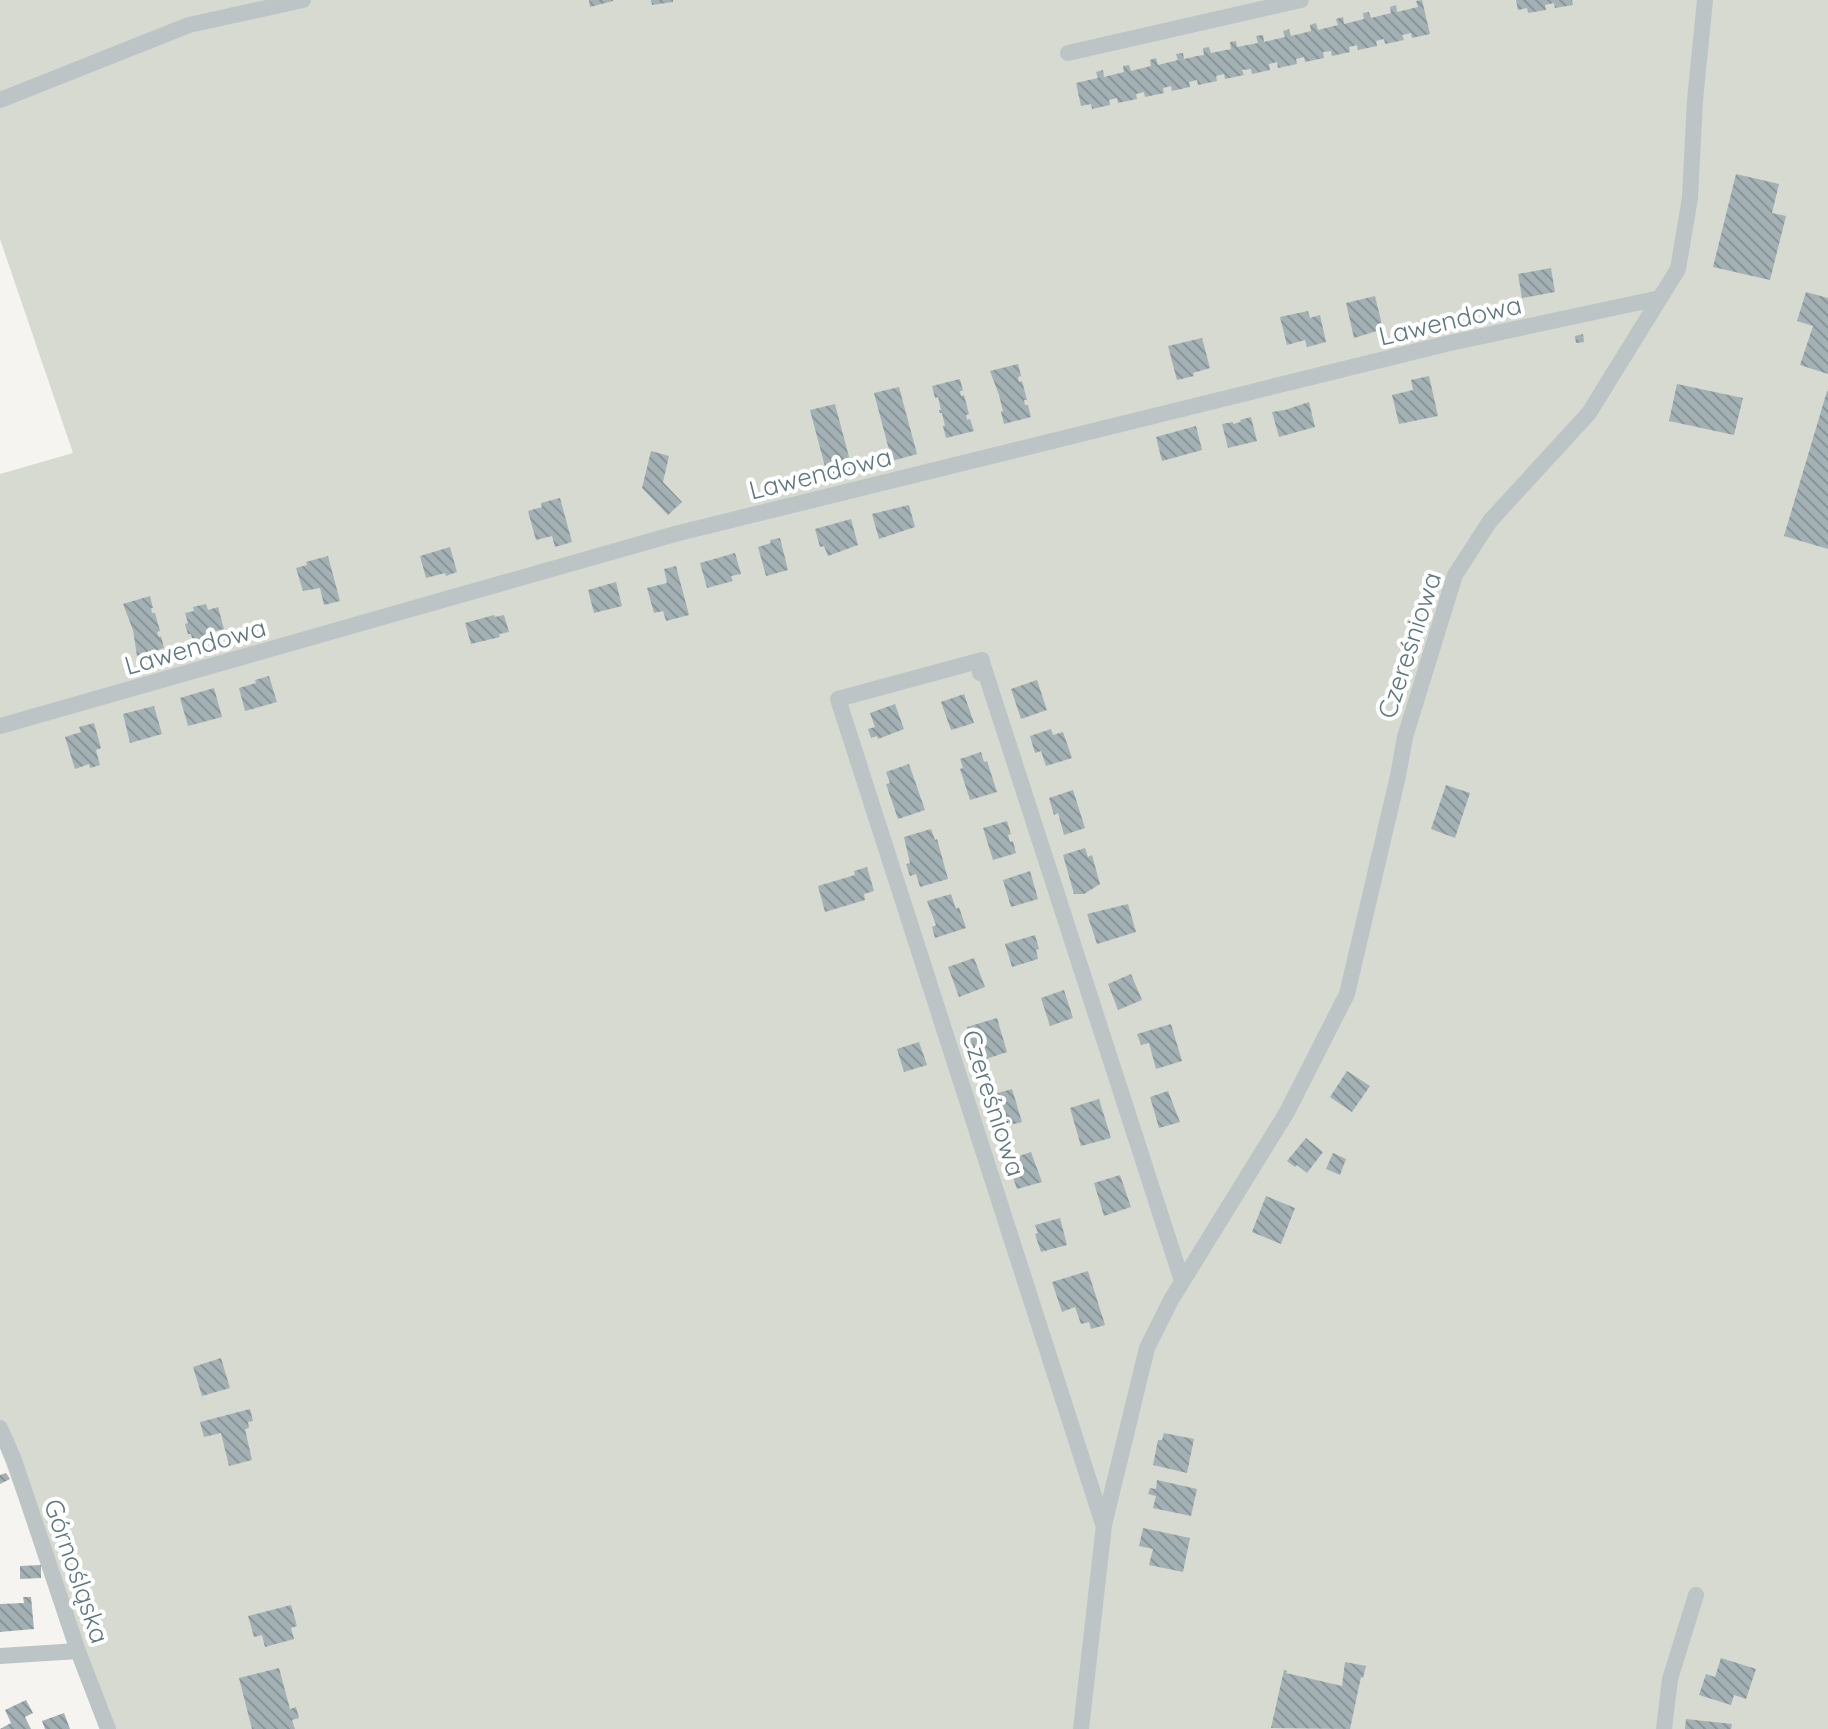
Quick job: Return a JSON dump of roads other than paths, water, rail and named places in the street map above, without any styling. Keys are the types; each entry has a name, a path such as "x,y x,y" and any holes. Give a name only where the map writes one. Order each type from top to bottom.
{"street":[{"path":"1068,53 1301,0"},
{"name":"Czereśniowa","path":"1081,1729 1104,1525 1147,1348 1182,1281 1287,1112 1347,994 1405,737 1455,575 1490,521 1589,413 1678,269 1690,198 1695,100 1705,0"},
{"path":"0,100 189,25 297,1"},
{"name":"Lawendowa","path":"0,726 675,534 1435,347 1660,298"},
{"name":"Czereśniowa","path":"1104,1525 838,699 981,667 1182,1281"},
{"name":"Górnośląska","path":"0,1428 108,1729"},
{"path":"1664,1729 1670,1679 1696,1595"},
{"path":"0,1656 78,1651"}]}
